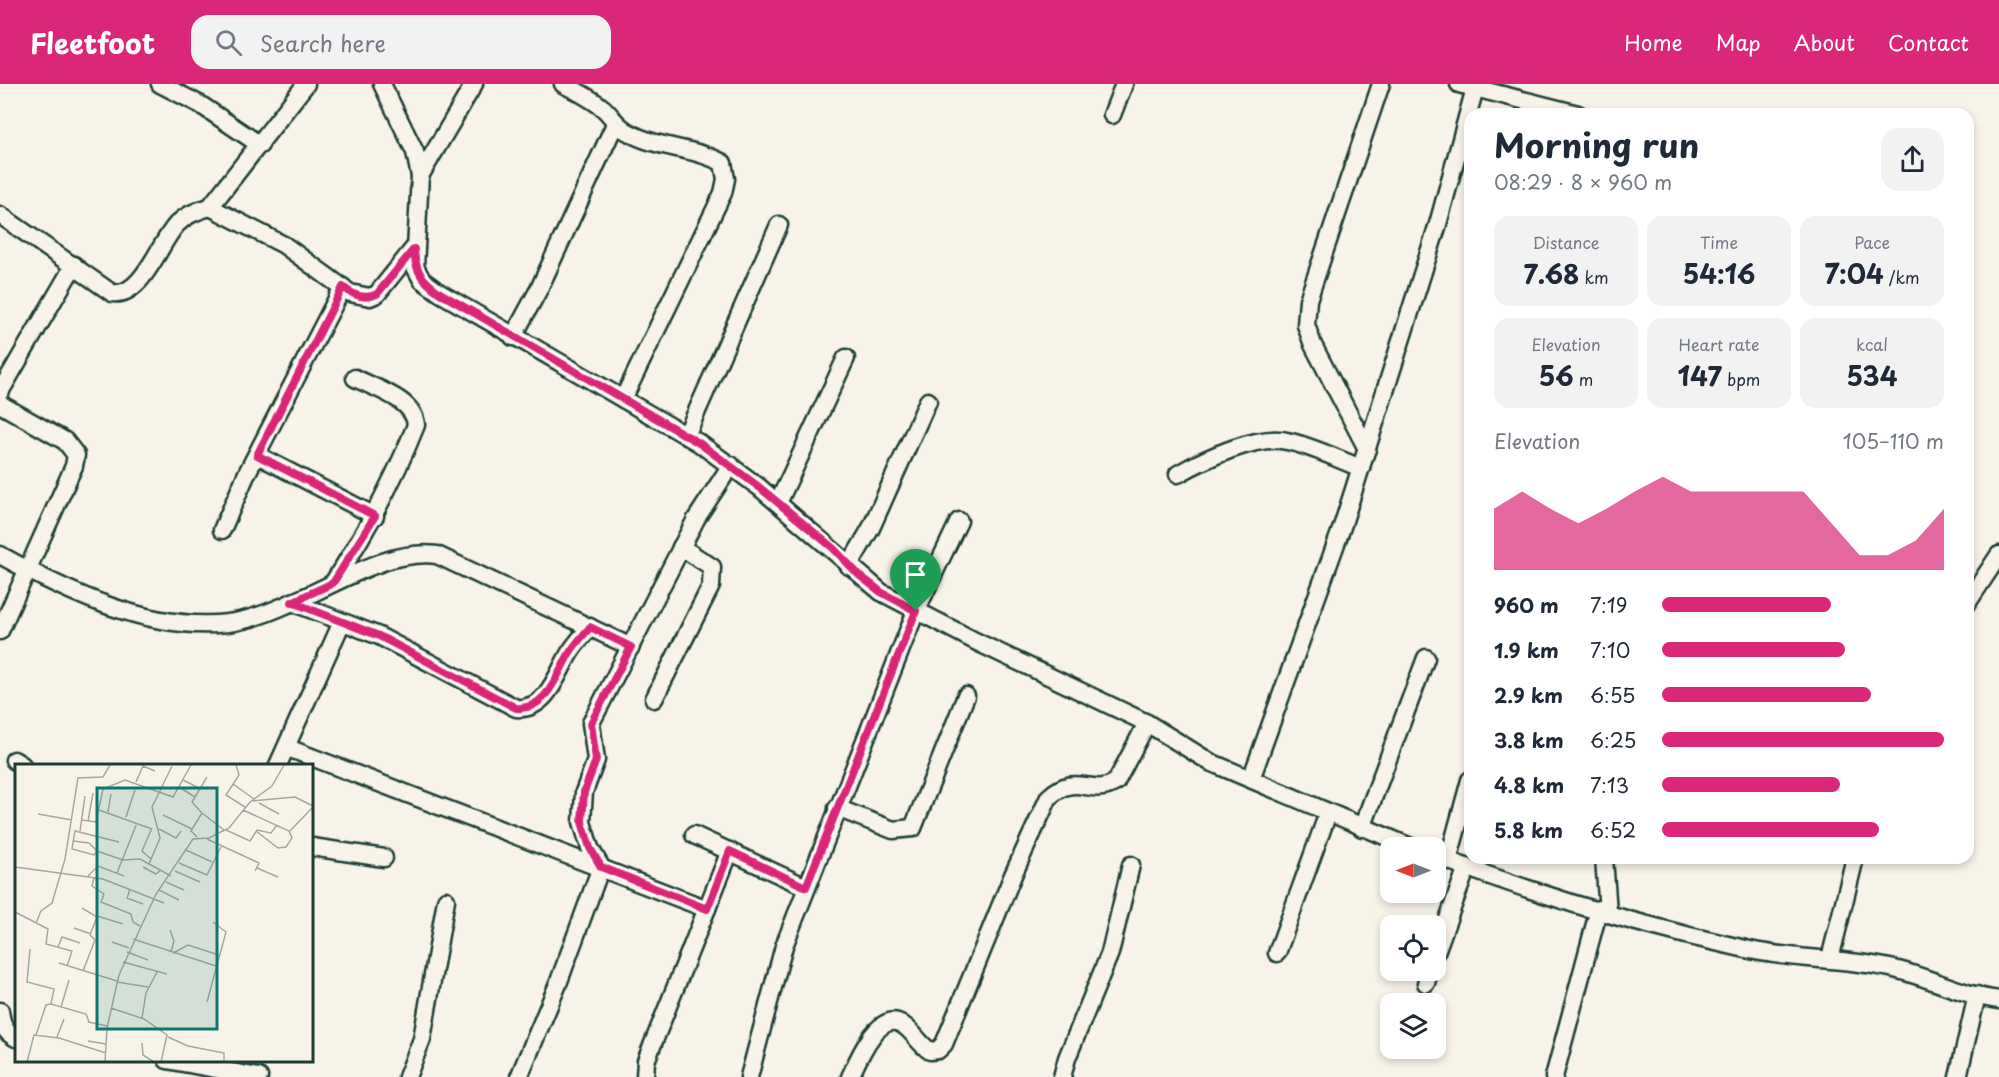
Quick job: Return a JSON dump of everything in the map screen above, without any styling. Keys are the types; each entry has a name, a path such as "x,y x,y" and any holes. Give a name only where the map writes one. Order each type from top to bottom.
{"street":[{"path":"160,84 201,105 260,145"},
{"path":"2,222 74,265 112,292 120,294 130,291 177,224 189,214 210,207 306,84"},
{"path":"382,84 415,152 420,176 414,249 415,267 422,280 513,337 686,435 731,465 833,548 849,566 881,592 1147,723 1187,750 1385,837"},
{"path":"420,176 474,84"},
{"path":"563,84 605,110 615,124 648,141 709,156 723,164 726,179 723,193 623,399"},
{"path":"1112,115 1124,84"},
{"path":"1367,449 1313,345 1306,325 1308,300 1381,84"},
{"path":"1459,84 1554,108"},
{"path":"1470,108 1476,88"},
{"path":"513,337 539,290 615,124"},
{"path":"1251,779 1319,585 1342,527 1438,224 1464,131"},
{"path":"210,207 284,245 360,297 377,294 414,249"},
{"path":"686,435 779,225"},
{"path":"0,392 74,265"},
{"path":"222,530 257,455 343,287"},
{"path":"778,503 846,358"},
{"path":"333,583 375,516 416,425 415,415 409,406 355,378"},
{"path":"849,566 871,528 928,401"},
{"path":"0,404 65,441 76,455 74,466 0,631"},
{"path":"1178,474 1217,456 1274,440 1287,441 1361,468"},
{"path":"257,455 375,516"},
{"path":"601,867 590,848 582,822 584,792 596,760 591,723 681,547 731,465"},
{"path":"749,1077 784,946 806,887 916,611 959,521"},
{"path":"654,699 711,586 712,567 681,547"},
{"path":"0,555 27,570 104,603 157,619 193,624 228,622 264,614 333,583 417,552 437,555 631,647"},
{"path":"1974,593 1999,555"},
{"path":"292,602 423,657 516,708 524,709 544,696 554,684 570,652 590,627"},
{"path":"279,764 288,748 342,622"},
{"path":"1362,828 1426,658"},
{"path":"837,808 893,830 913,828 966,696"},
{"path":"849,1077 875,1030 884,1024 895,1022 903,1024 922,1046 930,1050 938,1050 944,1044 1013,875 1049,797 1059,787 1070,784 1099,788 1116,782 1147,723"},
{"path":"288,748 707,909"},
{"path":"1446,847 1464,797"},
{"path":"1278,953 1329,813"},
{"path":"694,835 806,887"},
{"path":"314,847 384,858"},
{"path":"645,1077 646,1061 730,851"},
{"path":"1446,859 1604,910 1751,950 1892,969 1999,1000"},
{"path":"1554,1077 1604,910 1604,864"},
{"path":"1830,959 1854,864"},
{"path":"1062,1077 1067,1058 1110,953 1131,865"},
{"path":"520,1077 558,984 601,867"},
{"path":"1446,925 1467,867"},
{"path":"407,1077 422,1039 446,900"},
{"path":"1958,1077 1977,995"},
{"path":"0,1011 2,1024 8,1033 15,1037"},
{"path":"177,1062 259,1077"}],"route":[{"path":"414,249 415,267 422,280 440,293 699,443 731,465 833,548 859,575 881,592 916,611 806,887 730,851 707,909 601,867 590,848 582,822 581,807 584,792 597,751 591,733 591,723 631,647 590,627 570,652 554,684 544,696 532,706 524,709 516,708 448,670 379,636 292,602 333,583 375,516 257,455 343,287 360,297 377,294 414,249"}]}
